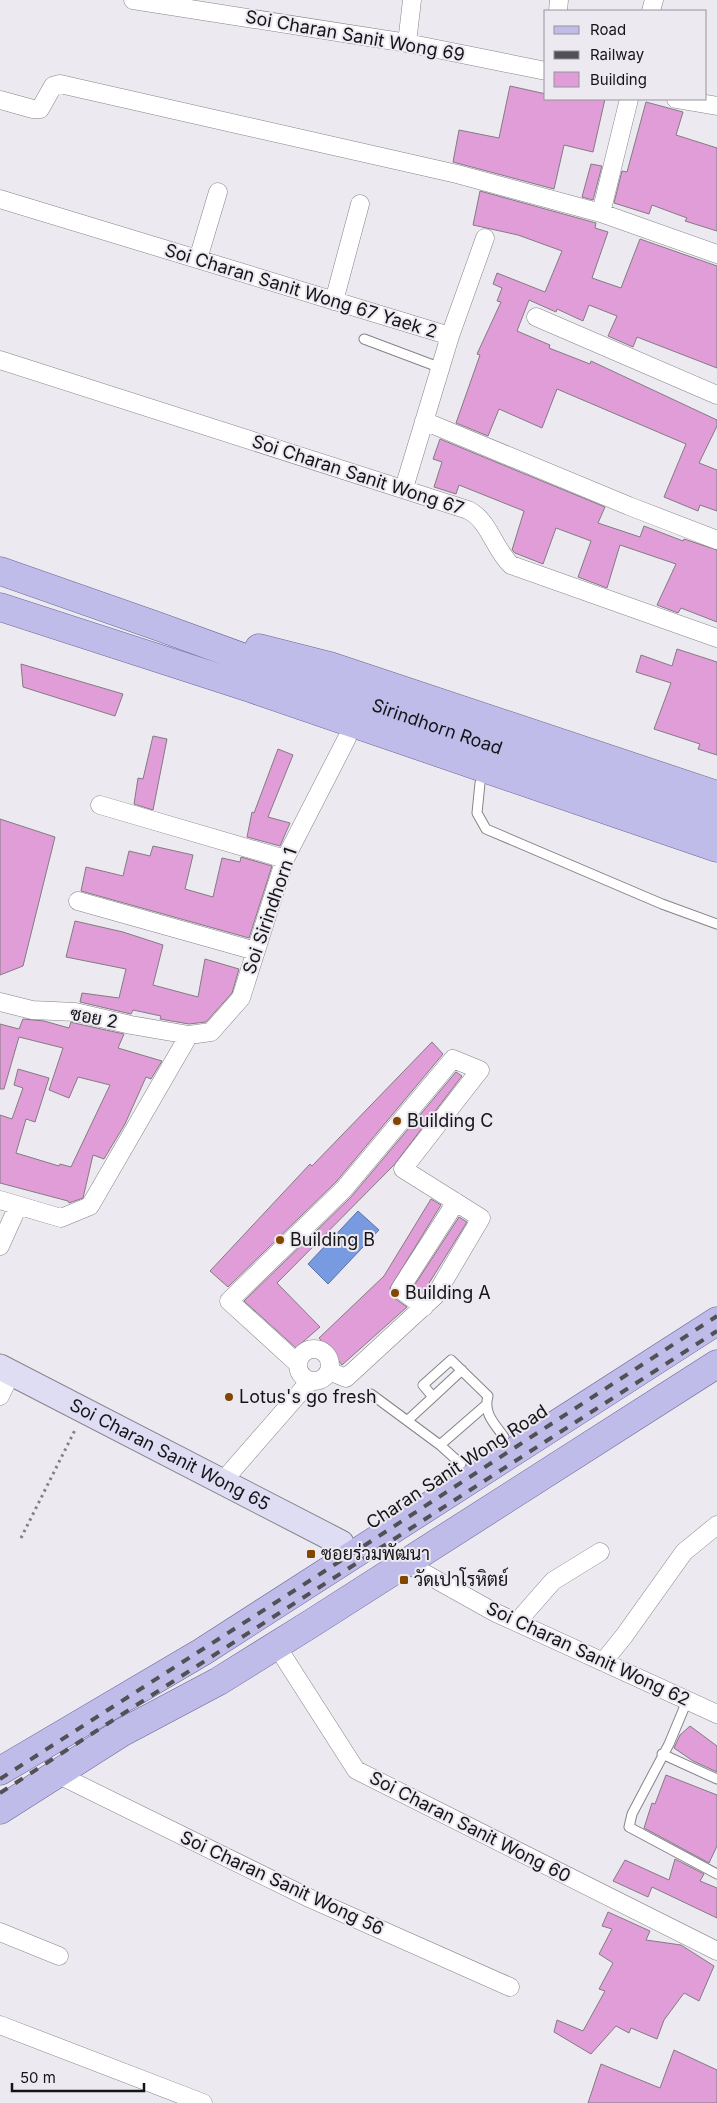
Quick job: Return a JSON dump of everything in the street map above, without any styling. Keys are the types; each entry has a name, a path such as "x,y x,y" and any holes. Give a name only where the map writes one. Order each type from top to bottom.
{"main road":[{"name":"Sirindhorn Road","path":"0,571 157,626 392,724 717,848"},
{"name":"Sirindhorn Road","path":"0,607 250,688 392,724 717,823"},
{"name":"Sirindhorn Road","path":"157,626 244,644 330,666 717,795"},
{"name":"Sirindhorn Road","path":"171,663 232,695 347,738 717,864"},
{"name":"Charan Sanit Wong Road","path":"104,1709 190,1640 717,1300"},
{"name":"Charan Sanit Wong Road","path":"0,1771 202,1652 717,1321"},
{"name":"Charan Sanit Wong Road","path":"121,1733 210,1664 717,1339"},
{"name":"Charan Sanit Wong Road","path":"0,1810 121,1733 219,1681 408,1564 717,1364"}],"street":[{"name":"Soi Charan Sanit Wong 69","path":"133,0 407,43 544,71"},
{"path":"407,43 412,0"},
{"path":"0,100 33,109 40,109 53,86 60,84 457,174 600,213 717,254"},
{"path":"600,213 629,100"},
{"path":"682,100 717,106"},
{"path":"198,259 218,192"},
{"name":"Soi Charan Sanit Wong 67 Yaek 2","path":"0,199 450,336 404,488"},
{"path":"334,301 360,204"},
{"path":"450,336 485,238"},
{"path":"536,317 717,395"},
{"name":"Soi Charan Sanit Wong 67","path":"0,360 404,488 478,515 504,558 511,565 717,638"},
{"path":"424,421 629,506 717,540"},
{"name":"Soi Sirindhorn 1","path":"188,1035 211,1032 241,998 285,859 347,738"},
{"path":"100,805 285,859"},
{"path":"78,901 256,951"},
{"name":"ซอย 2","path":"0,1002 32,1010 75,1012 131,1025 188,1035"},
{"path":"0,1200 62,1218 90,1206 188,1035"},
{"path":"297,1363 302,1354 307,1350 318,1349 330,1360 329,1371 321,1380 310,1381 302,1376 297,1363 228,1301 344,1188 454,1059 480,1070 403,1169 481,1218 435,1296 346,1378 329,1371"},
{"path":"424,1306 400,1289 456,1202"},
{"path":"0,1246 18,1206"},
{"path":"0,1396 5,1370"},
{"name":"Soi Charan Sanit Wong 65","path":"5,1370 341,1542"},
{"path":"223,1481 310,1381"},
{"path":"603,1662 684,1552 717,1525"},
{"path":"517,1622 552,1581 600,1552"},
{"name":"Soi Charan Sanit Wong 62","path":"408,1564 494,1612 717,1714"},
{"name":"Soi Charan Sanit Wong 60","path":"276,1645 356,1770 717,1950"},
{"name":"Soi Charan Sanit Wong 56","path":"57,1774 307,1897 510,1987"},
{"path":"0,1932 59,1956"},
{"path":"0,2025 204,2103"}],"lane":[{"path":"364,339 441,368"},
{"path":"480,783 478,813 486,829 662,904 717,924"},
{"path":"433,1396 423,1384 451,1360 488,1396 487,1414 504,1436"},
{"path":"408,1420 462,1370"},
{"path":"371,1394 408,1420 461,1464"},
{"path":"440,1445 486,1405"},
{"path":"687,1701 669,1744 662,1754 632,1814 629,1827 717,1874"},
{"path":"662,1754 717,1779"}],"path":[{"path":"21,1538 85,1410"}],"water":[{"path":"358,1211 379,1230 328,1284 308,1264"}],"building":[{"path":"510,86 544,94 544,100 605,100 593,152 564,145 554,189 453,162 459,130 499,138"},
{"path":"646,102 683,112 676,135 717,148 717,231 685,221 687,218 652,205 649,214 614,203 622,171 627,172"},
{"path":"591,164 602,166 593,200 582,197"},
{"path":"480,191 596,223 595,228 608,232 592,278 621,288 640,239 717,266 717,368 637,337 633,347 608,336 617,316 589,305 583,321 557,309 556,312 529,300 517,331 550,345 549,348 590,364 591,361 717,420 717,426 699,463 717,470 717,511 700,505 698,511 664,497 686,444 557,389 542,428 499,409 488,436 456,423 480,355 477,354 501,302 497,301 502,288 493,284 497,273 545,292 562,251 518,235 473,225"},
{"path":"440,439 605,507 598,523 640,537 644,526 683,541 684,539 717,550 717,622 681,608 678,613 657,605 676,564 620,545 607,588 578,577 591,541 556,528 543,564 515,553 512,550 524,511 459,485 456,494 434,487 442,462 433,459"},
{"path":"677,649 717,662 717,755 698,749 700,744 654,729 671,683 636,672 641,655 672,666"},
{"path":"21,664 123,694 115,716 23,687"},
{"path":"153,736 167,739 153,810 134,804 138,778 143,779"},
{"path":"278,749 293,755 268,817 290,823 280,846 247,837 252,812 254,813"},
{"path":"0,819 55,837 23,966 0,975"},
{"path":"153,846 193,855 185,889 213,897 222,858 240,862 241,857 272,866 249,938 81,891 86,867 123,876 129,851 150,856"},
{"path":"75,921 123,932 163,945 153,985 198,997 205,959 239,969 232,993 206,1022 189,1024 160,1019 161,1016 133,1010 131,1014 80,1002 82,993 119,998 126,969 66,957"},
{"path":"23,1019 44,1021 69,1028 71,1022 124,1034 118,1048 162,1061 151,1079 146,1077 125,1124 104,1159 93,1155 83,1198 69,1203 68,1201 0,1183 0,1115 12,1119 23,1088 14,1085 18,1069 49,1078 35,1122 26,1119 16,1153 59,1166 60,1164 71,1167 110,1085 78,1077 69,1098 49,1090 63,1048 19,1037 4,1089 0,1089 0,1024 19,1029"},
{"path":"432,1042 443,1054 336,1182 228,1287 210,1271 310,1164 312,1166"},
{"path":"456,1072 462,1076 394,1165 277,1283 320,1327 296,1348 244,1301 351,1197"},
{"path":"431,1199 441,1205 390,1288 393,1297 407,1307 342,1365 319,1338 384,1276"},
{"path":"459,1217 467,1222 423,1293 414,1286"},
{"path":"690,1726 717,1746 717,1772 693,1761 674,1748 680,1735"},
{"path":"666,1775 717,1795 717,1846 709,1863 644,1828 652,1803 655,1804"},
{"path":"675,1859 704,1874 700,1881 717,1888 717,1918 652,1887 648,1897 613,1881 625,1860 669,1880"},
{"path":"608,1912 650,1931 646,1940 681,1945 714,1966 699,2001 684,1993 664,2020 657,2039 631,2028 629,2033 616,2026 591,2054 554,2032 557,2020 583,2031 605,1991 599,1989 613,1963 599,1954 612,1929 602,1926"},
{"path":"674,2050 717,2070 717,2103 588,2103 601,2064 660,2088"}],"railway":[{"path":"0,1779 356,1551 717,1316"},
{"path":"0,1793 717,1331"}],"place":[{"name":"Building C","path":"397,1121"},
{"name":"Building B","path":"280,1240"},
{"name":"Building A","path":"395,1293"},
{"name":"Lotus's go fresh","path":"229,1397"},
{"name":"ซอยร่วมพัฒนา","path":"311,1554"},
{"name":"วัดเปาโรหิตย์","path":"404,1580"}]}
